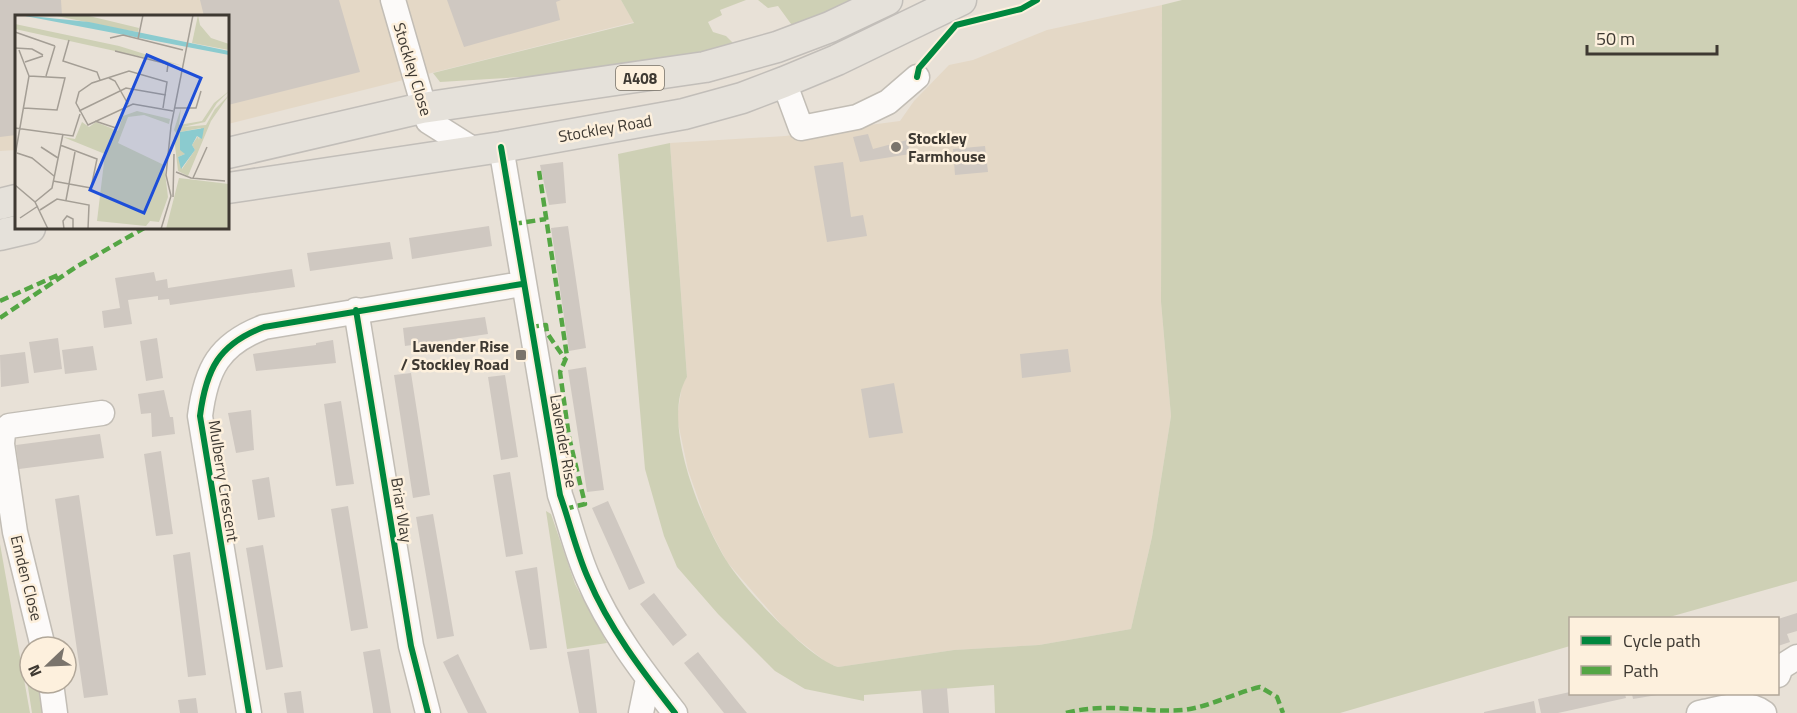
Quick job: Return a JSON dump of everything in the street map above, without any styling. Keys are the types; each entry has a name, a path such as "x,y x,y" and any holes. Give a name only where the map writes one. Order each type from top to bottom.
{"main road":[{"name":"A408","path":"230,153 422,108 705,67 777,47 887,0"},
{"name":"Stockley Road","path":"230,188 488,148 684,114 742,98 784,82 837,60 961,0"},
{"path":"0,204 15,200"},
{"path":"0,235 21,230"}],"street":[{"name":"Stockley Close","path":"393,0 422,108 432,126 488,148"},
{"path":"784,82 801,129 857,117 888,102 917,77"},
{"name":"Lavender Rise","path":"488,148 522,284 560,495 577,551 603,610 620,639 675,713"},
{"name":"Mulberry Crescent","path":"249,713 200,416 202,395 215,361 224,350 245,334 264,327 356,309 522,284"},
{"name":"Briar Way","path":"356,309 411,646 428,713"},
{"name":"Emden Close","path":"40,635 15,532 3,451 3,433 9,426 102,413"},
{"path":"1779,672 1781,667 1797,657"},
{"path":"641,713 648,679"},
{"path":"52,695 54,713"},
{"path":"1700,713 1740,705 1757,708 1764,713 1769,695"}],"shaded area":[{"path":"0,0 621,0 634,22 230,123 230,15 15,15 15,150 0,151"},
{"path":"1162,5 1161,302 1171,416 1152,537 1131,629 1039,645 954,650 838,667 827,663 786,630 727,562 707,524 688,470 677,418 682,385 687,377 670,143 785,136 900,121 914,101 949,65 973,60 1047,30"}],"green space":[{"path":"621,0 746,0 720,10 722,15 708,22 713,32 726,36 734,44 720,50 569,74 440,82 433,73 634,23"},
{"path":"758,0 857,0 794,28 778,6 768,8"},
{"path":"1182,0 1797,0 1797,581 1670,617 1569,617 1569,646 1340,713 995,713 994,685 864,695 864,701 805,689 775,671 718,614 677,567 664,536 645,469 618,154 670,143 687,377 680,396 678,418 687,470 706,520 726,560 746,587 793,636 825,661 838,667 954,650 1039,645 1131,629 1152,537 1171,416 1161,302 1162,5"},
{"path":"546,511 551,514 575,584 607,643 567,649"},
{"path":"0,544 18,645 18,695 27,695 30,713 0,713"},
{"path":"29,695 43,695 46,713 32,713"}],"building":[{"path":"0,0 61,0 62,15 15,15 15,135 0,137"},
{"path":"200,0 339,0 360,72 230,104 230,15 204,15"},
{"path":"447,0 561,0 556,2 560,20 464,47"},
{"name":"Stockley Farmhouse","path":"868,134 873,149 907,140 910,154 860,162 853,137"},
{"path":"985,146 988,172 955,175 953,149"},
{"path":"563,162 566,203 549,205 540,165"},
{"path":"843,162 851,217 863,215 867,236 827,242 814,166"},
{"path":"489,226 492,246 412,259 409,238"},
{"path":"568,226 586,348 569,351 551,228"},
{"path":"390,242 393,259 310,271 307,253"},
{"path":"292,269 295,287 170,305 169,299 158,300 158,296 128,300 132,324 104,328 102,311 120,308 115,278 154,272 156,281 167,279 168,288"},
{"path":"485,317 488,334 405,346 403,328"},
{"path":"58,338 62,369 34,373 29,342"},
{"path":"157,338 163,378 146,381 140,341"},
{"path":"333,340 336,363 256,371 253,354 316,345 316,343"},
{"path":"93,346 97,370 65,374 62,350"},
{"path":"1068,349 1071,372 1022,378 1020,354"},
{"path":"25,352 29,383 1,387 0,355"},
{"path":"586,367 604,490 587,492 568,370"},
{"path":"411,373 430,495 413,498 394,375"},
{"path":"505,375 518,457 501,460 488,377"},
{"path":"894,383 903,433 869,438 861,389"},
{"path":"164,390 170,417 173,417 175,434 152,437 151,413 141,414 138,394"},
{"path":"341,401 354,484 336,486 324,404"},
{"path":"251,410 254,450 236,453 228,413"},
{"path":"100,434 104,458 19,469 16,445"},
{"path":"161,451 173,534 156,536 144,454"},
{"path":"510,472 523,554 506,557 493,475"},
{"path":"269,477 275,517 258,520 252,480"},
{"path":"79,495 108,695 84,698 78,657 78,635 75,635 55,499"},
{"path":"608,501 645,583 629,590 592,508"},
{"path":"348,506 368,628 351,631 331,509"},
{"path":"433,514 454,636 437,639 416,517"},
{"path":"263,545 283,667 266,670 246,548"},
{"path":"190,552 206,675 188,677 173,555"},
{"path":"537,567 547,648 530,650 515,571"},
{"path":"654,593 687,635 673,646 640,604"},
{"path":"1797,613 1797,631 1787,634 1790,642 1779,646 1779,619"},
{"path":"380,649 391,713 373,713 363,652"},
{"path":"589,649 597,713 579,713 567,652"},
{"path":"698,652 747,713 724,713 684,663"},
{"path":"458,654 487,713 468,713 443,662"},
{"path":"947,688 949,713 923,713 921,690"},
{"path":"301,691 304,713 287,713 284,693"},
{"path":"1569,692 1569,695 1625,695 1626,698 1558,713 1541,713 1538,699"},
{"path":"1632,695 1657,695 1633,699"},
{"path":"196,698 198,713 180,713 178,700"},
{"path":"1534,701 1536,713 1484,713 1484,712"}],"marked path":[{"path":"539,171 567,356 560,372 569,437 585,504 565,509"},
{"path":"513,224 546,219"},
{"path":"0,318 76,267 141,230"},
{"path":"0,301 58,275"},
{"path":"530,327 546,325 547,333 565,359"},
{"path":"1066,713 1096,708 1183,710 1203,706 1260,687 1277,697 1283,713"}],"cycle path":[{"path":"917,77 919,68 956,25 1021,9 1037,0"},
{"path":"501,147 560,495 584,568 596,596 616,632 675,713"},
{"path":"249,713 200,416 206,385 217,360 236,341 264,327 522,284"},
{"path":"356,310 411,646 428,713"}],"place":[{"name":"Stockley Farmhouse","path":"896,147"},
{"name":"Lavender Rise / Stockley Road","path":"521,355"}]}
